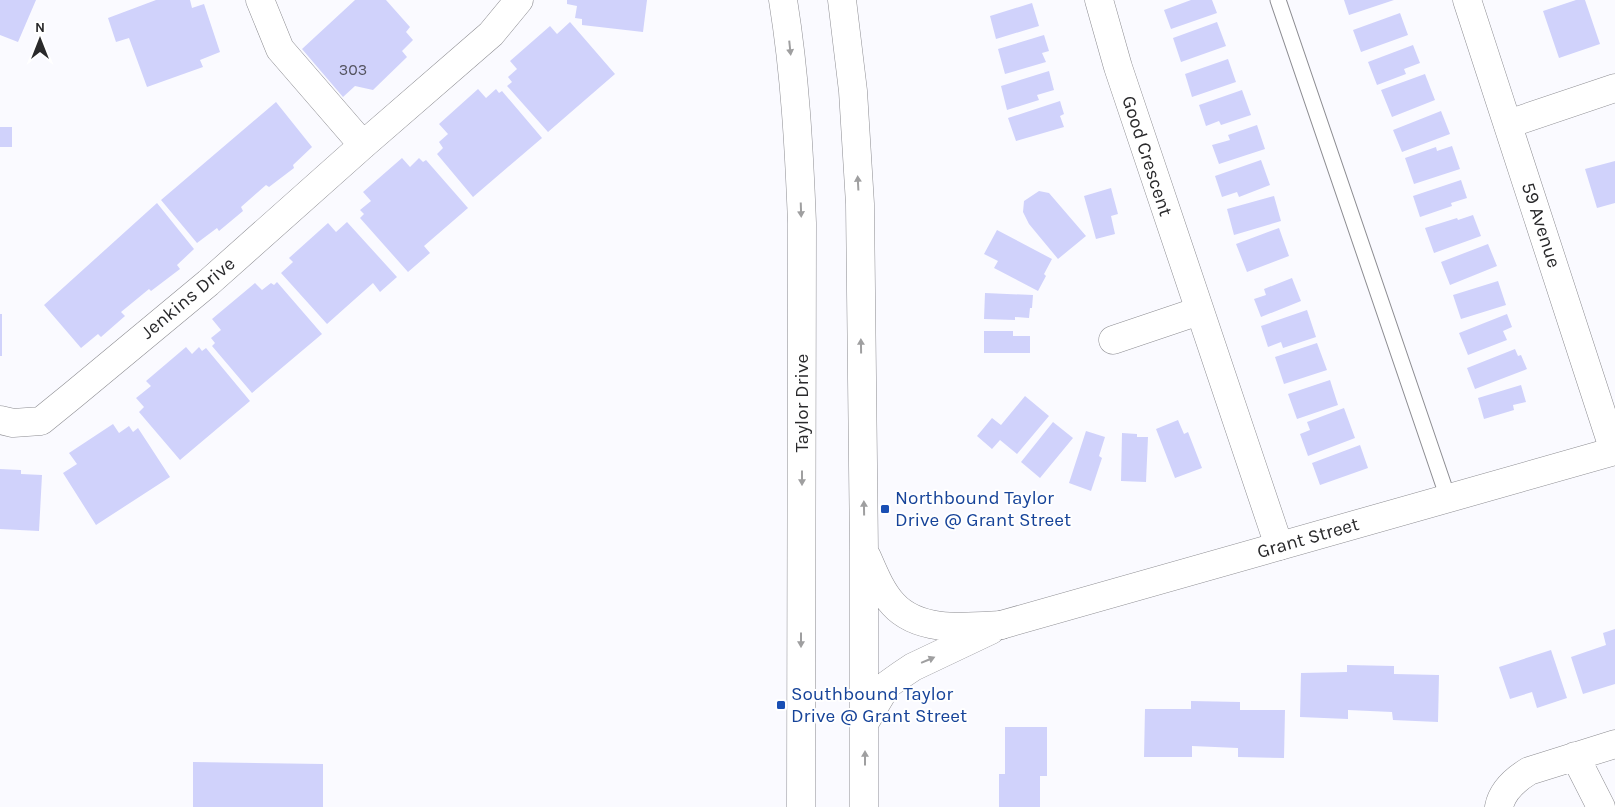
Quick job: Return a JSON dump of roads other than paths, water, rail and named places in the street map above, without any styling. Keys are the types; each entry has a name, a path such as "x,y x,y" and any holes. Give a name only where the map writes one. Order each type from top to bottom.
{"street":[{"path":"260,0 280,49 363,145"},
{"name":"Jenkins Drive","path":"0,420 13,423 41,421 208,282 491,34 520,0"},
{"name":"Taylor Drive","path":"783,0 798,128 802,223 801,807"},
{"path":"842,0 853,91 860,204 864,551 864,807"},
{"name":"Good Crescent","path":"1099,0 1118,67 1279,546"},
{"name":"59 Avenue","path":"1466,0 1615,451"},
{"path":"1508,124 1615,88"},
{"path":"1113,340 1199,311"},
{"name":"Grant Street","path":"1001,625 1615,451"},
{"path":"864,551 880,586 891,602 909,615 922,621 950,628 1001,625"},
{"path":"865,722 886,686 901,675 913,667 1001,625"},
{"path":"1499,807 1500,801 1508,788 1529,770 1615,744"},
{"path":"1575,756 1601,807"}],"lane":[{"path":"1278,0 1448,498"}],"place":[{"name":"Northbound Taylor Drive @ Grant Street","path":"885,509"},
{"name":"Southbound Taylor Drive @ Grant Street","path":"781,705"}]}
